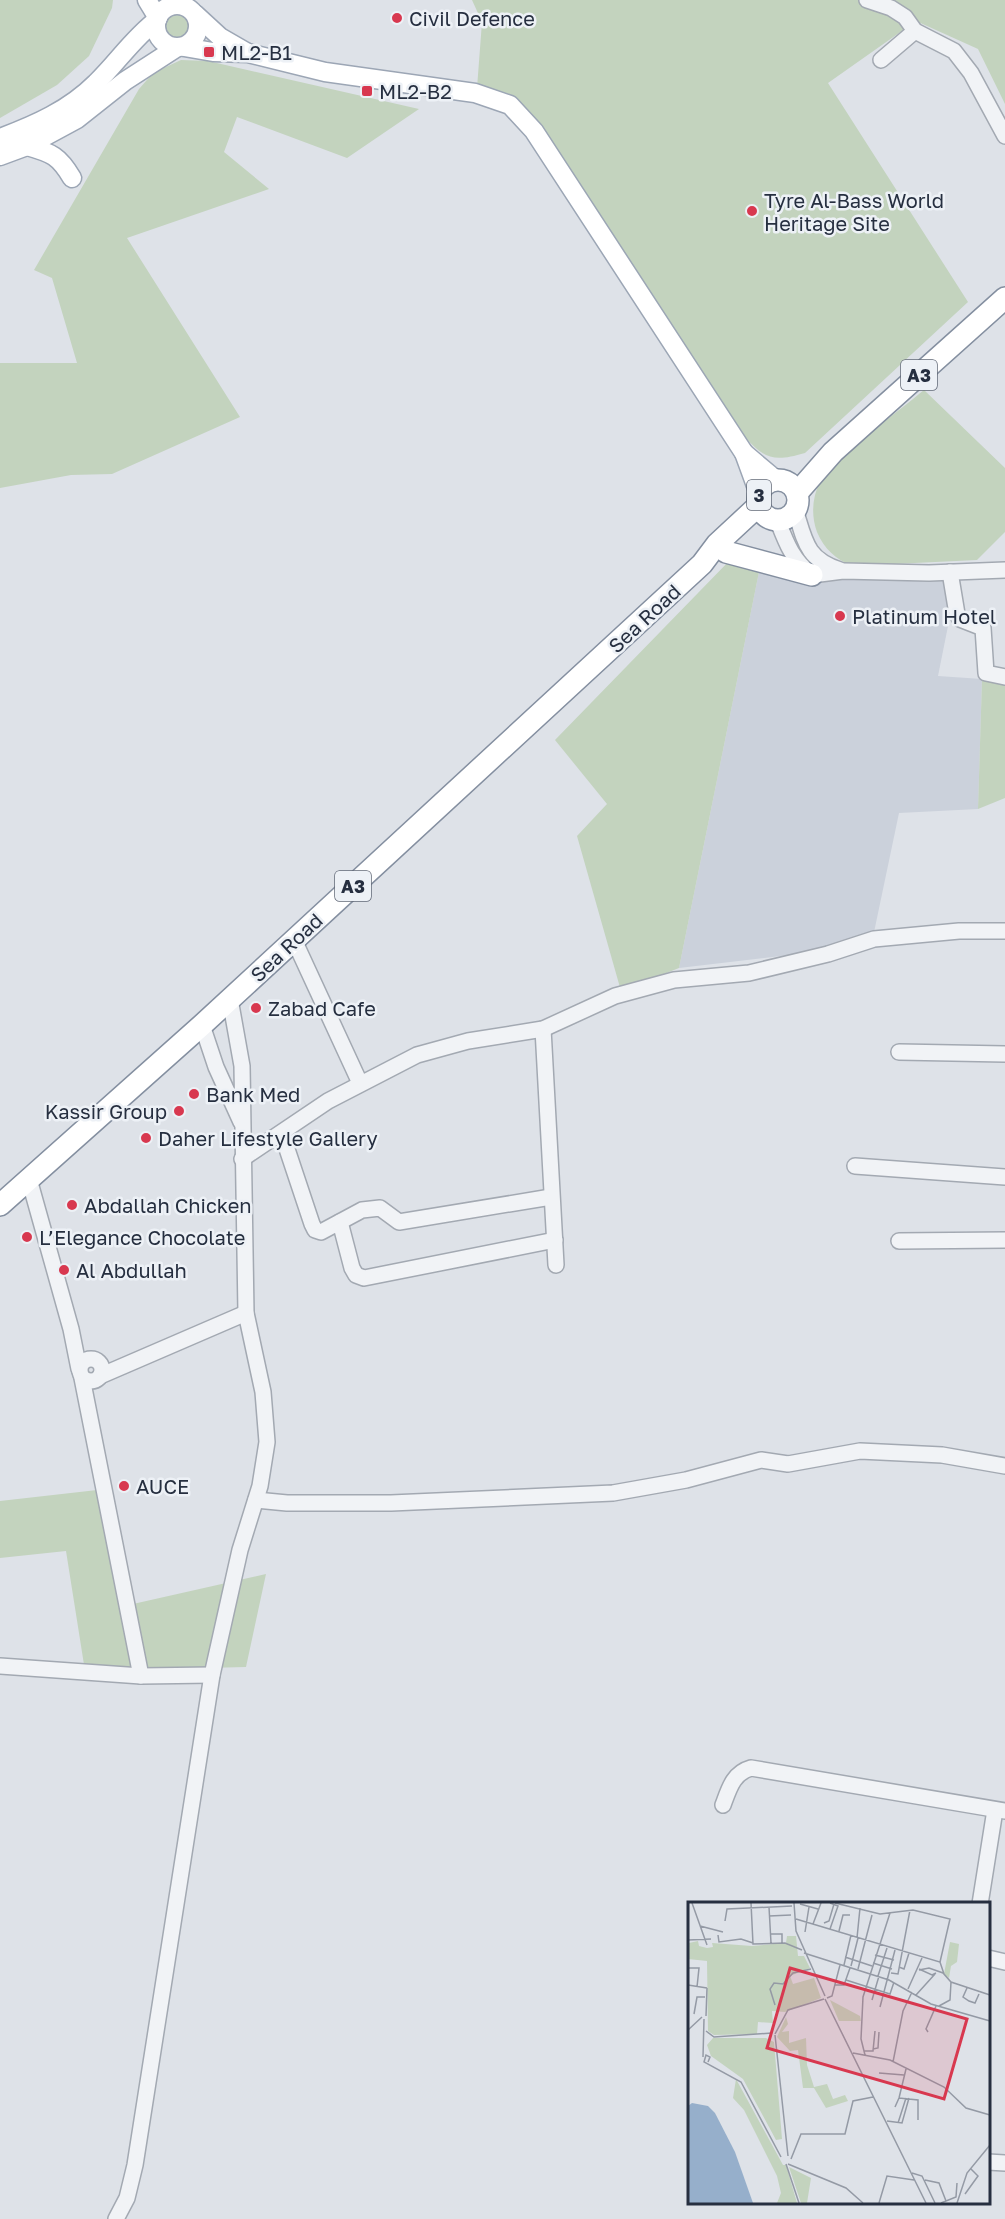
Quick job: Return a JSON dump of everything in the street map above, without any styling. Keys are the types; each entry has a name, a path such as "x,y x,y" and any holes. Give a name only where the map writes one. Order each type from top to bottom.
{"highway":[{"name":"A3","path":"796,501 833,452 1005,298"},
{"name":"A3","path":"778,480 833,452"},
{"name":"3","path":"778,480 787,482 796,501 784,519 765,509 769,482 778,480"},
{"name":"Sea Road","path":"702,564 726,552 765,509"},
{"name":"Sea Road","path":"0,1205 202,1025 702,564 717,543 765,509"},
{"path":"726,552 812,574"}],"main road":[{"path":"147,0 157,19 156,28 162,42 180,48 248,53 325,72 476,93 510,105 534,131 744,453 765,509"},
{"path":"0,138 55,114 78,99 96,83 135,38 162,12 174,5 189,7 220,37 248,53"},
{"path":"0,156 27,146 77,119 125,81 193,42 198,33 199,23 189,7"},
{"path":"27,146 47,152 61,160 72,178"},
{"path":"744,453 778,480"}],"street":[{"path":"867,0 891,8 905,17 915,32 954,51 970,73 1005,136"},
{"path":"881,60 915,32"},
{"path":"796,501 806,546 813,557 824,565 843,571"},
{"path":"765,509 790,553 799,565 812,574 843,571 1005,570"},
{"path":"950,572 957,614 960,619 983,628 986,673 1005,677"},
{"path":"242,1159 328,1101 417,1055 468,1041 543,1029 615,996 674,981 750,973 828,954 874,939 959,930 1005,931"},
{"path":"294,940 360,1083"},
{"path":"116,2219 127,2198 135,2165 212,1675 240,1550 265,1462 268,1423 246,1313 242,1066 230,999"},
{"path":"202,1025 220,1077 244,1127"},
{"path":"543,1029 556,1265"},
{"path":"899,1052 1005,1054"},
{"path":"282,1134 315,1230 321,1232 368,1210 380,1208 399,1222 551,1197"},
{"path":"855,1166 1005,1177"},
{"path":"29,1179 71,1329 92,1371 90,1415 141,1676"},
{"path":"340,1222 352,1268 356,1275 364,1278 555,1240"},
{"path":"899,1240 1005,1240"},
{"path":"92,1371 116,1359 131,1360 246,1313"},
{"path":"256,1500 287,1503 391,1503 613,1492 686,1480 760,1460 789,1464 860,1451 942,1455 1005,1466"},
{"path":"0,1666 141,1676 212,1675"},
{"path":"723,1805 731,1784 741,1771 751,1768 1000,1810 980,1902"},
{"path":"990,1958 1005,1962"},
{"path":"990,2162 1005,2163"}],"shaded area":[{"path":"761,562 864,580 957,581 938,676 982,679 978,809 899,813 873,937 856,947 679,968"}],"green space":[{"path":"0,0 113,0 112,8 89,56 57,85 0,118"},
{"name":"Tyre Al-Bass World Heritage Site","path":"472,0 1005,0 1005,104 978,49 916,21 828,83 968,302 805,453 776,458 762,453 741,433 535,119 477,88 482,22"},
{"path":"179,10 190,14 194,25 190,36 179,40 168,36 164,25 168,14"},
{"path":"181,60 208,61 419,109 347,158 237,117 224,152 269,189 127,238 240,417 112,474 71,475 0,488 0,363 77,363 52,278 34,270 139,89 153,73"},
{"path":"924,390 1005,468 1005,532 977,560 852,566 831,553 817,532 813,507 817,488 828,471 839,460"},
{"path":"733,557 761,562 679,968 621,991 577,836 607,804 555,740"},
{"path":"982,679 1005,681 1005,798 978,809"},
{"path":"106,1489 133,1604 266,1574 246,1667 85,1671 66,1551 0,1558 0,1501"}],"place":[{"name":"Civil Defence","path":"397,18"},
{"name":"ML2-B1","path":"209,52"},
{"name":"ML2-B2","path":"367,91"},
{"name":"Tyre Al-Bass World Heritage Site","path":"752,211"},
{"name":"Platinum Hotel","path":"840,616"},
{"name":"Zabad Cafe","path":"256,1008"},
{"name":"Bank Med","path":"194,1094"},
{"name":"Kassir Group","path":"179,1111"},
{"name":"Daher Lifestyle Gallery","path":"146,1138"},
{"name":"Abdallah Chicken","path":"72,1205"},
{"name":"L’Elegance Chocolate","path":"27,1237"},
{"name":"Al Abdullah","path":"64,1270"},
{"name":"AUCE","path":"124,1486"}]}
